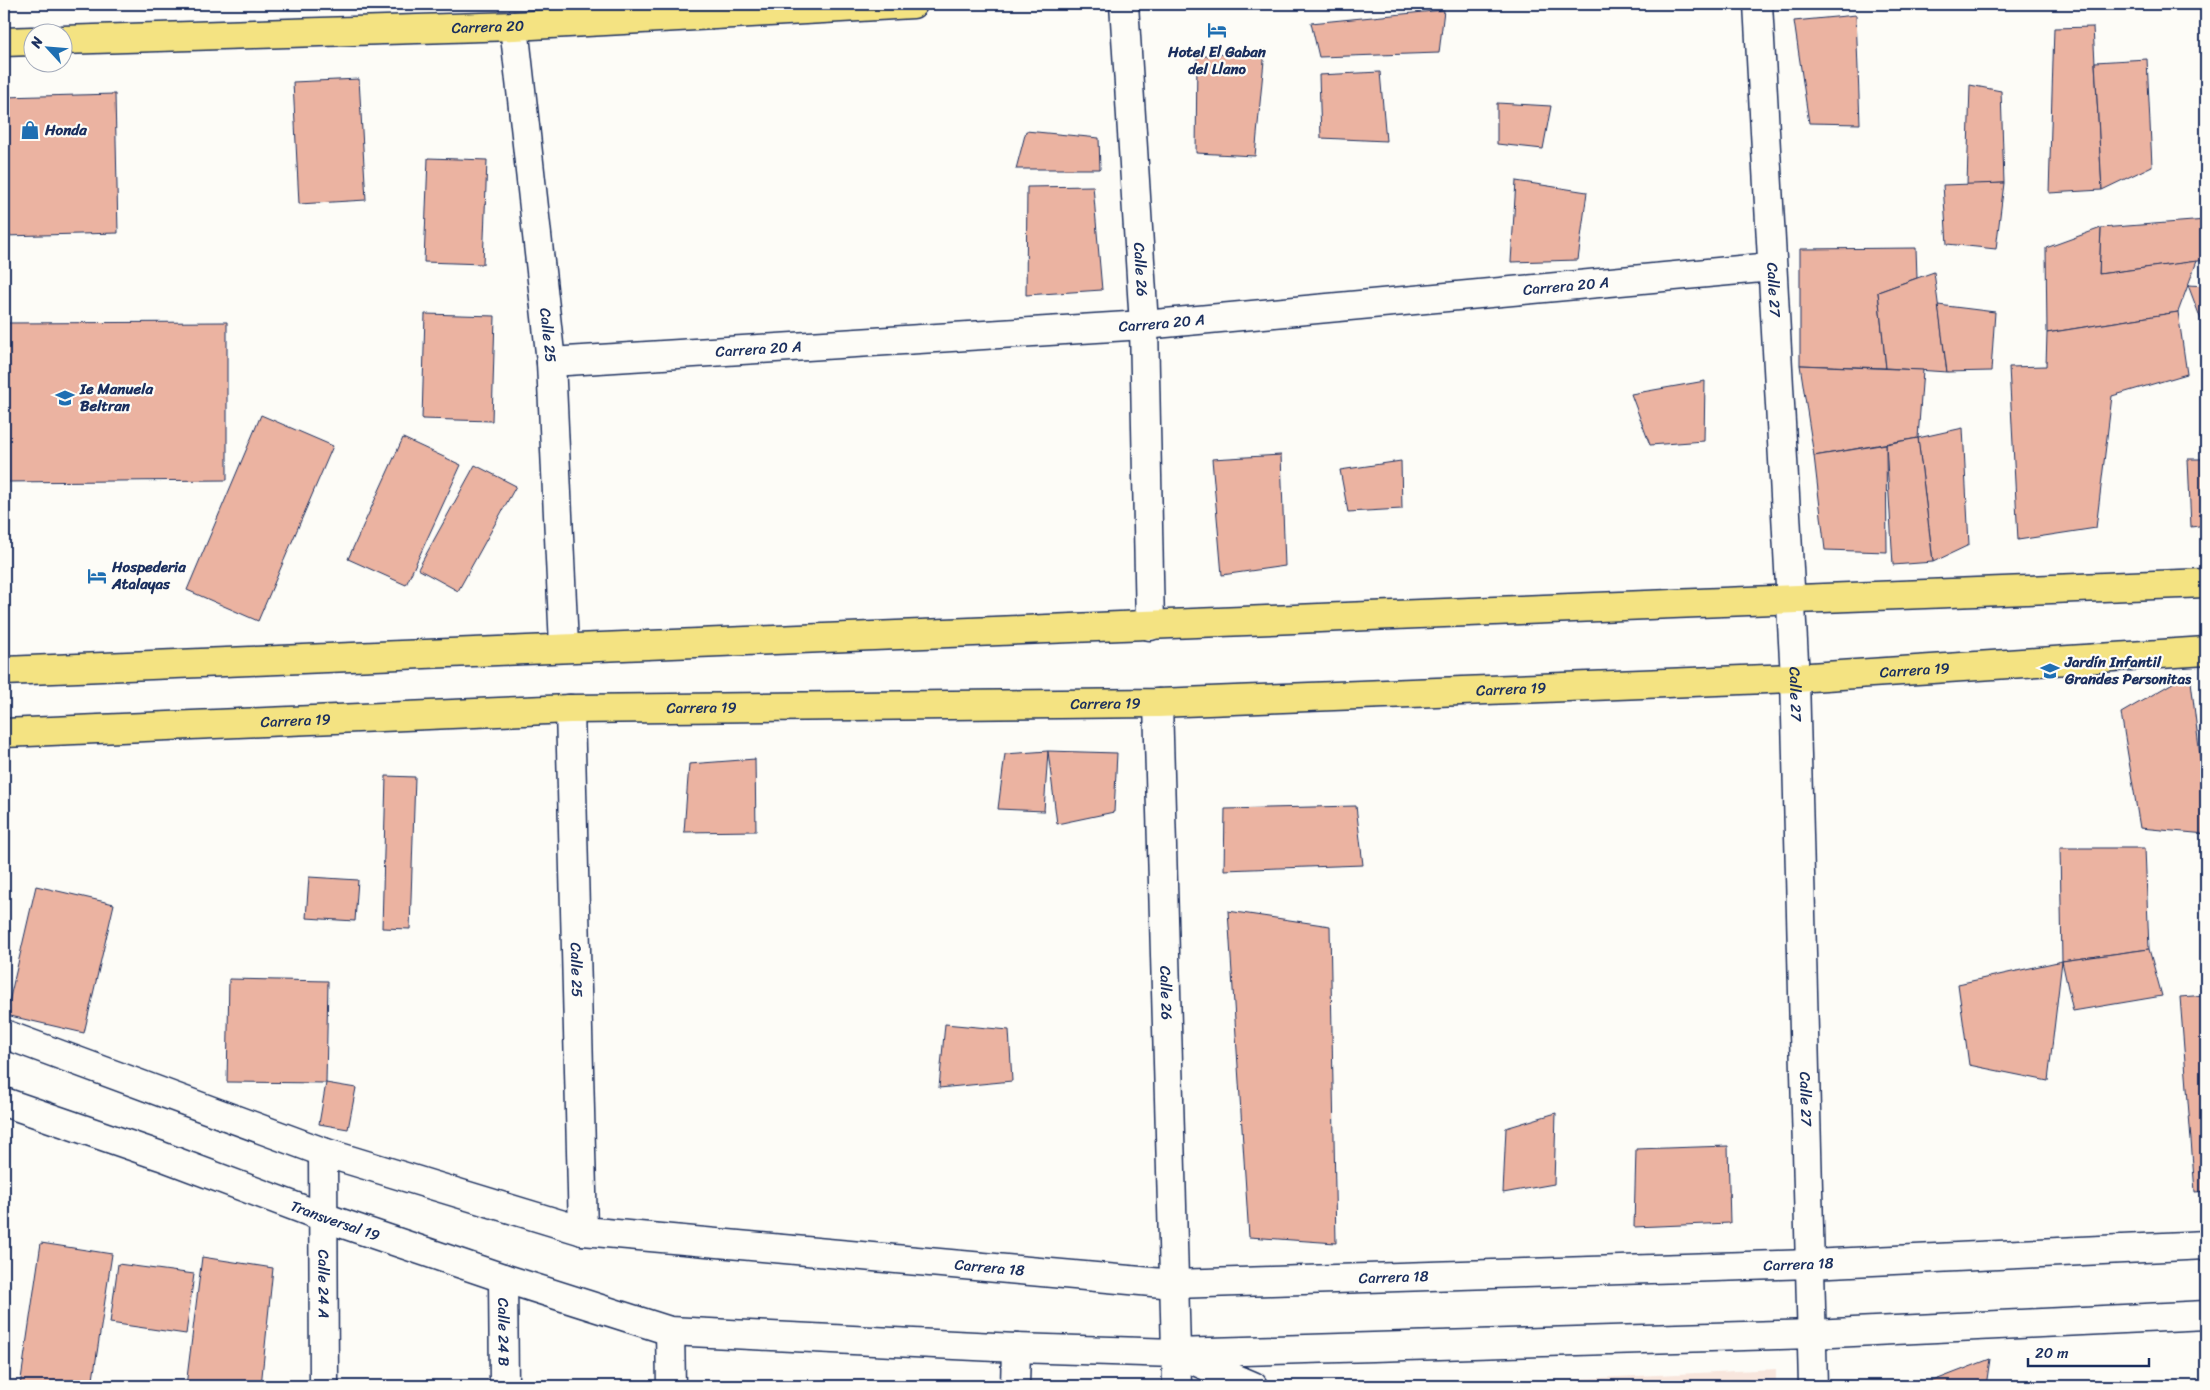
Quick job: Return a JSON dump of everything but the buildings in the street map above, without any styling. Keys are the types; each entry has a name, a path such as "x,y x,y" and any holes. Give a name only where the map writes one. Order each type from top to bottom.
{"main road":[{"name":"Carrera 20","path":"72,40 514,26 913,4"},
{"path":"4,42 22,41"},
{"path":"4,671 564,646 1150,626 2206,583"},
{"name":"Carrera 19","path":"4,733 570,708 1158,703 1795,678 2206,651"}],"street":[{"name":"Calle 26","path":"1124,4 1144,325 1150,626"},
{"name":"Calle 27","path":"1758,4 1795,678 1813,1386"},
{"name":"Calle 25","path":"514,26 551,362 564,646"},
{"name":"Carrera 20 A","path":"551,362 1144,325 1772,267"},
{"name":"Calle 26","path":"1158,703 1177,1386"},
{"name":"Calle 25","path":"570,708 583,1231"},
{"path":"4,1034 323,1152 583,1231"},
{"name":"Transversal 19","path":"4,1102 161,1156 323,1217 503,1278 670,1331"},
{"name":"Calle 24 A","path":"323,1152 324,1386"},
{"name":"Carrera 18","path":"583,1231 1174,1284 1810,1264 2206,1246"},
{"name":"Calle 24 B","path":"503,1278 504,1386"},
{"path":"671,1386 670,1331 1016,1348 1175,1353 1812,1334 2206,1315"},
{"path":"1015,1386 1016,1348"},
{"path":"1175,1353 1253,1386"}],"shaded area":[{"path":"1776,1369 1776,1386 1438,1386"}],"place":[{"name":"Hotel El Gaban del Llano","path":"1217,30"},
{"name":"Honda","path":"30,130"},
{"name":"Ie Manuela Beltran","path":"65,398"},
{"name":"Hospederia Atalayas","path":"97,576"},
{"name":"Jardín Infantil Grandes Personitas","path":"2050,671"}]}
